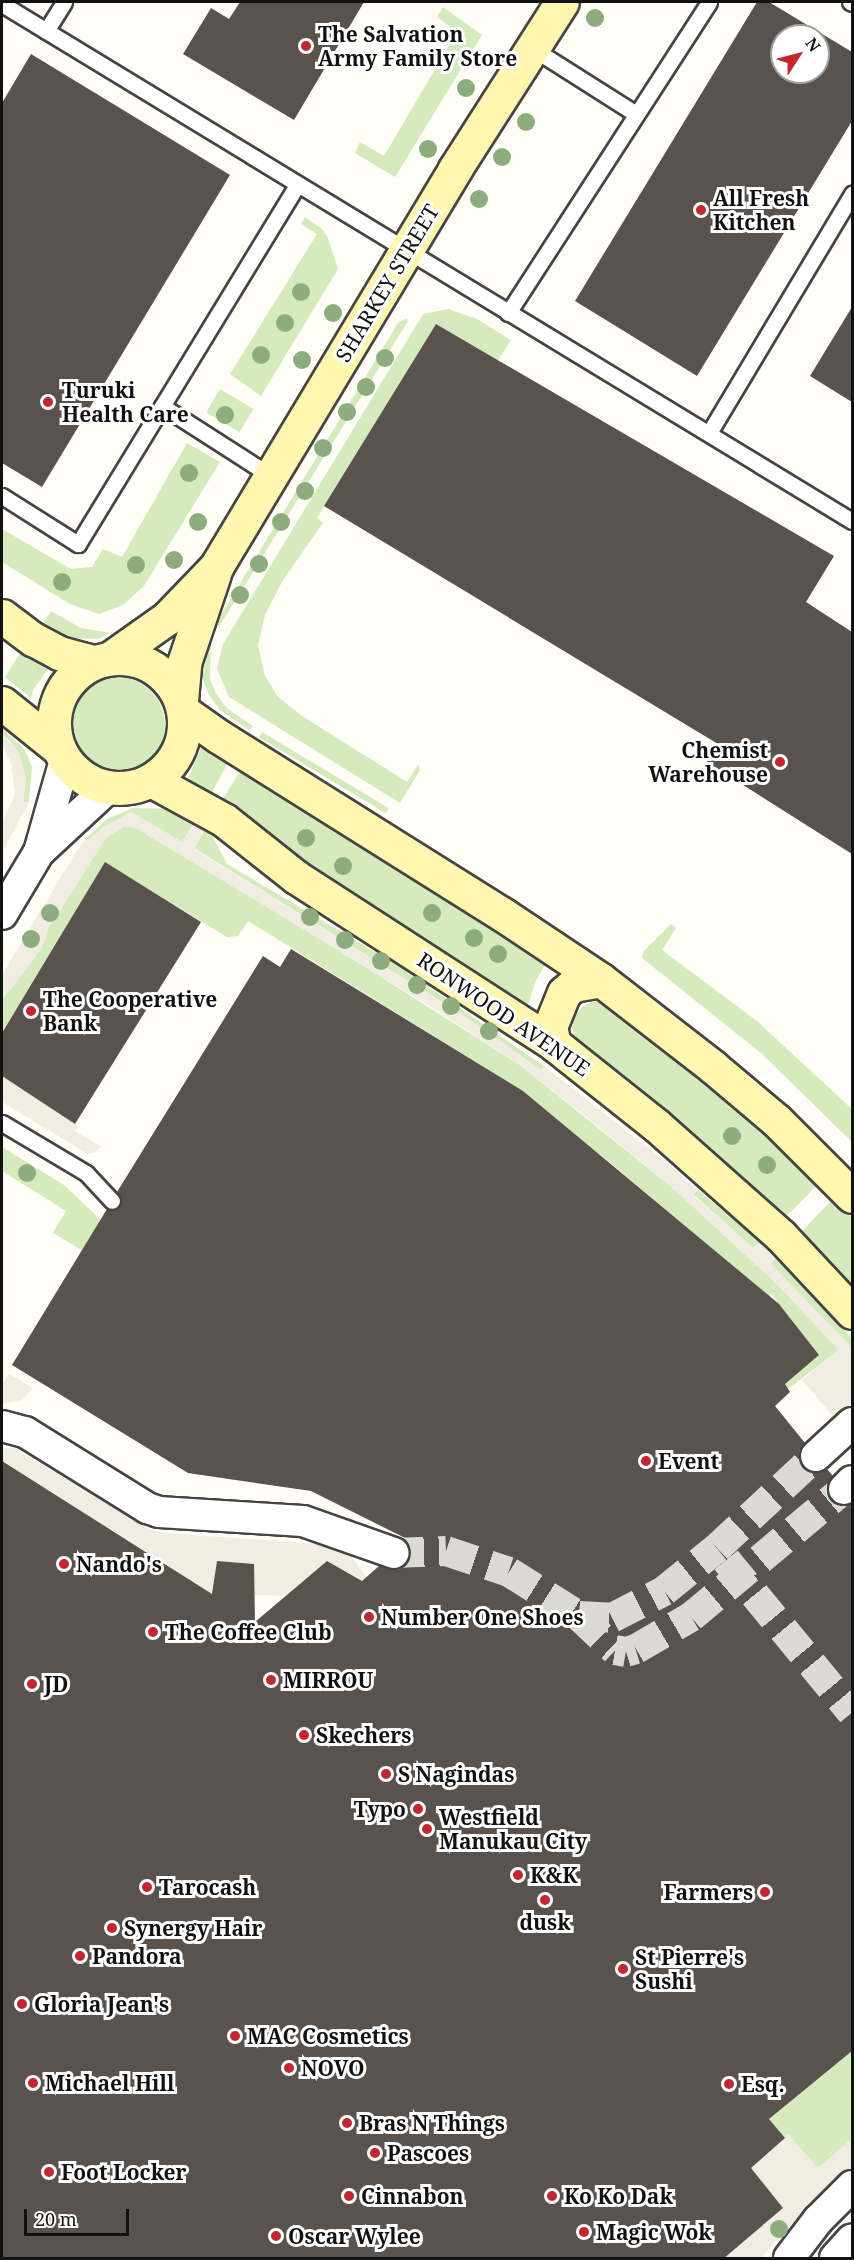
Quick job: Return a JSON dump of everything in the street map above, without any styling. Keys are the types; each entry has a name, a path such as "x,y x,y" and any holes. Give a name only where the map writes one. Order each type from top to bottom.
{"main road":[{"name":"SHARKEY STREET","path":"103,659 167,618 216,567 406,251 562,2"},
{"name":"SHARKEY STREET","path":"182,706 184,663 216,567"},
{"path":"2,616 33,639 59,653 103,659 134,658 154,667 170,682 182,706 184,732 178,751 166,768 151,780 130,787 109,787 91,783 77,773 62,754 2,703"},
{"path":"62,754 53,728 55,708 62,688 76,672 103,659"},
{"path":"182,706 226,742 502,914 601,980 713,1067 767,1113 852,1196"},
{"name":"RONWOOD AVENUE","path":"151,780 224,820 296,877 554,1044 656,1125 781,1236 852,1312"},
{"path":"554,1044 552,1021 564,993 573,985 601,980"}],"street":[{"path":"39,852 62,754"},
{"path":"2,914 39,852 109,787"},
{"path":"816,1456 852,1423"},
{"path":"2,1426 25,1432 159,1512 303,1521 394,1553"},
{"path":"789,2259 818,2220 846,2205"},
{"path":"835,2259 852,2239"}],"lane":[{"path":"46,32 64,2"},
{"path":"508,313 709,2"},
{"path":"2,4 852,521"},
{"path":"532,48 636,114"},
{"path":"2,496 78,544 297,185"},
{"path":"709,433 852,194"},
{"path":"162,406 271,476"},
{"path":"2,1123 86,1173 112,1201"}],"green space":[{"path":"443,7 482,35 395,177 355,153 360,142 384,156 457,32 437,17"},
{"path":"305,217 321,228 327,236 338,269 261,396 230,374 317,234 301,224"},
{"path":"448,309 477,319 511,340 498,360 436,324 317,518 323,523 283,580 265,615 258,645 265,676 278,697 302,716 407,782 418,765 420,770 400,803 229,697 217,669 223,644 423,314"},
{"path":"407,318 408,321 219,627 217,623 221,615 398,323"},
{"path":"220,389 253,409 240,432 206,412"},
{"path":"187,443 220,462 144,586 123,605 99,614 70,604 2,562 2,529 71,569 92,567 103,549 122,557"},
{"path":"51,611 81,628 110,633 98,639 64,638 41,626"},
{"path":"207,638 211,639 210,679 216,694 228,709 253,726 249,730 220,710 209,695 198,667"},
{"path":"22,650 50,666 33,690 31,698 5,677"},
{"path":"117,677 135,681 151,691 161,707 165,725 161,743 151,759 135,769 117,773 99,769 83,759 73,743 69,725 73,707 83,691 99,681"},
{"path":"2,728 24,749 32,767 29,802 23,802 26,778 11,742 2,734"},
{"path":"262,732 389,808 386,813 259,737"},
{"path":"206,746 229,761 210,796 187,781 201,748"},
{"path":"242,768 546,959 546,964 536,980 528,1005 522,1005 332,884 221,802"},
{"path":"133,808 173,809 197,819 182,842 131,812 104,827 89,840 86,838 107,819"},
{"path":"124,826 136,828 283,915 520,1065 674,1189 779,1286 839,1350 788,1389 784,1384 819,1355 771,1294 755,1309 734,1267 600,1154 595,1159 577,1137 523,1091 248,921 238,936 227,937 106,863 2,1033 2,1000 44,943 48,929 95,853 107,837"},
{"path":"207,826 227,864 397,965 544,1066 541,1070 458,1012 194,848"},
{"path":"671,924 676,928 662,950 757,1021 852,1109 852,1142 762,1054 642,958 643,952"},
{"path":"604,1001 691,1064 820,1182 784,1219 580,1048 574,1038 572,1027 575,1016 582,1007 593,1002"},
{"path":"2,1147 64,1185 101,1220 83,1251 53,1233 66,1211 2,1171"},
{"path":"698,1190 737,1222 765,1238 753,1248 693,1194"},
{"path":"836,1196 845,1205 852,1219 852,1289 799,1234"},
{"path":"780,1253 808,1293 833,1316 852,1339 852,1348 770,1263"},
{"path":"852,2051 852,2139 818,2168 788,2135 785,2138 769,2119"}],"shaded area":[{"path":"2,734 19,752 26,778 23,801 29,802 2,853 2,822 15,795 11,763 2,745"},
{"path":"131,812 182,842 197,819 207,826 194,849 458,1012 541,1070 544,1066 667,1163 698,1190 693,1195 753,1248 765,1238 780,1253 771,1264 852,1348 852,1402 835,1418 802,1380 839,1350 779,1286 674,1189 589,1119 520,1065 431,1007 136,828 124,826 107,837 48,929 44,943 2,1000 2,975 76,852 86,838 89,840 104,827"},
{"path":"2,1076 79,1126 75,1131 101,1147 88,1154 2,1102"},
{"path":"9,1374 33,1388 22,1400 2,1404 2,1384"},
{"path":"2,1448 14,1448 147,1528 165,1533 333,1545 351,1556 366,1577 362,1581 327,1561 286,1596 254,1595 254,1564 217,1561 213,1592 182,1608 162,1594 176,1570 111,1529 105,1538 68,1516 74,1506 2,1461"},
{"path":"788,2134 818,2168 852,2139 852,2170 795,2230 776,2241 761,2258 723,2258 783,2208 750,2168"}],"building":[{"path":"240,2 364,2 294,120 183,54 211,8 229,19"},
{"path":"757,2 769,2 806,24 770,24 770,84 830,84 830,39 852,52 852,121 697,376 575,301"},
{"path":"31,54 230,175 42,487 2,463 2,103"},
{"path":"852,307 852,402 810,376"},
{"path":"436,324 834,556 806,602 852,632 852,854 707,762 718,744 324,506"},
{"path":"105,862 201,922 75,1124 2,1076 2,1033"},
{"name":"Westfield Manukau City","path":"291,949 523,1091 779,1304 819,1355 785,1384 790,1392 775,1406 805,1443 799,1451 803,1467 811,1473 827,1469 833,1476 827,1485 831,1501 840,1506 852,1503 852,2051 769,2119 785,2138 751,2168 783,2208 723,2259 2,2259 2,1461 212,1594 217,1561 254,1564 255,1622 327,1561 362,1581 379,1566 398,1570 406,1566 410,1558 411,1549 407,1542 409,1540 311,1491 188,1473 12,1365 107,1209 115,1210 121,1204 121,1198 117,1192 263,956 280,967"}],"tunnel":[{"path":"579,1616 612,1618 664,1591 717,1548 816,1456"},
{"path":"394,1553 446,1551 509,1572 579,1616 615,1650 626,1652 636,1649 691,1617 844,1489"},
{"path":"726,1560 852,1713"}],"place":[{"name":"The Salvation Army Family Store","path":"306,46"},
{"name":"All Fresh Kitchen","path":"701,210"},
{"name":"Turuki Health Care","path":"48,402"},
{"name":"Chemist Warehouse","path":"780,762"},
{"name":"The Cooperative Bank","path":"31,1011"},
{"name":"Event","path":"646,1461"},
{"name":"Nando's","path":"64,1564"},
{"name":"Number One Shoes","path":"369,1617"},
{"name":"The Coffee Club","path":"153,1632"},
{"name":"MIRROU","path":"271,1680"},
{"name":"JD","path":"32,1684"},
{"name":"Skechers","path":"304,1735"},
{"name":"S Nagindas","path":"386,1774"},
{"name":"Typo","path":"418,1809"},
{"name":"Westfield Manukau City","path":"427,1829"},
{"name":"K&K","path":"518,1875"},
{"name":"Tarocash","path":"147,1887"},
{"name":"Farmers","path":"765,1892"},
{"name":"dusk","path":"545,1900"},
{"name":"Synergy Hair","path":"112,1928"},
{"name":"Pandora","path":"80,1956"},
{"name":"St Pierre's Sushi","path":"623,1969"},
{"name":"Gloria Jean's","path":"22,2004"},
{"name":"MAC Cosmetics","path":"235,2036"},
{"name":"NOVO","path":"289,2068"},
{"name":"Michael Hill","path":"33,2083"},
{"name":"Esq.","path":"729,2084"},
{"name":"Bras N Things","path":"347,2123"},
{"name":"Pascoes","path":"375,2153"},
{"name":"Foot Locker","path":"49,2172"},
{"name":"Cinnabon","path":"349,2196"},
{"name":"Ko Ko Dak","path":"552,2196"},
{"name":"Magic Wok","path":"584,2232"},
{"name":"Oscar Wylee","path":"276,2236"}]}
